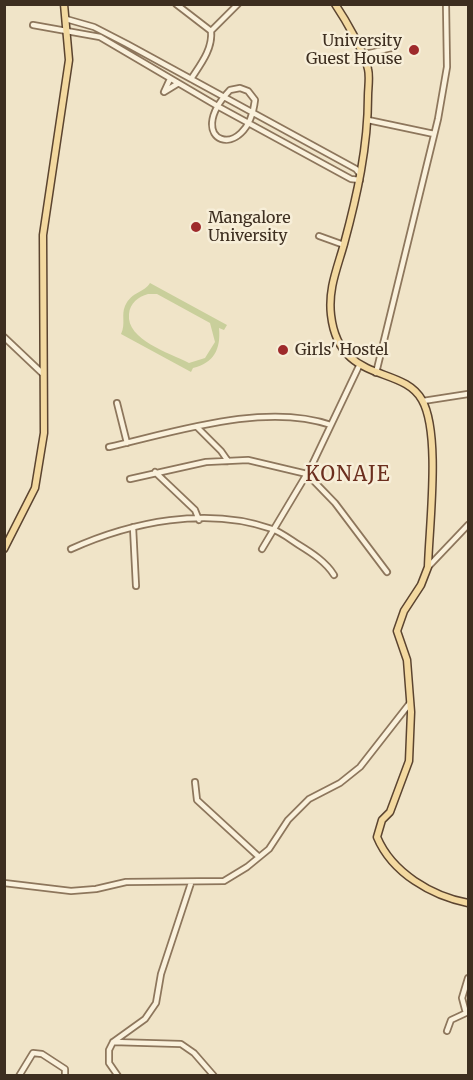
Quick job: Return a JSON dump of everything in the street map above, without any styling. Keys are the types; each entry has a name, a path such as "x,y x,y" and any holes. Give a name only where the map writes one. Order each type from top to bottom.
{"main road":[{"path":"4,549 29,504 40,471 44,433 43,236 69,60 64,4"},
{"path":"334,4 368,69 368,120 360,177 344,245 330,291 331,318 348,356 376,373 409,386 423,401 430,418 432,441 428,567 421,585 404,611 397,631 407,660 410,703 409,761 390,812 382,820 376,837 381,847 404,872 429,891 468,903"}],"street":[{"path":"176,4 211,31 212,38 206,56 191,79"},
{"path":"211,31 238,4"},
{"path":"376,373 434,135 447,67 446,4"},
{"path":"33,26 100,37 219,107 351,178 360,177 356,169 191,79 94,27 66,19"},
{"path":"362,55 396,47"},
{"path":"162,74 166,66"},
{"path":"170,79 164,92 177,84"},
{"path":"233,89 248,91 255,100 247,122 235,138 224,141 215,137 213,123 219,107 224,97 233,89"},
{"path":"368,120 434,135"},
{"path":"290,145 294,135"},
{"path":"319,236 344,245"},
{"path":"4,337 42,373"},
{"path":"262,549 307,474 360,364"},
{"path":"423,401 468,394"},
{"path":"117,403 127,443"},
{"path":"109,447 197,427 278,417 317,420 332,425"},
{"path":"197,427 228,461"},
{"path":"130,478 194,464 248,460 307,474 335,503 387,572"},
{"path":"155,472 195,510 199,520"},
{"path":"71,549 133,526 175,519 240,520 274,529 306,549 329,567 334,575"},
{"path":"428,567 468,525"},
{"path":"133,526 136,586"},
{"path":"4,883 71,891 96,890 126,882 224,881 269,849 288,820 309,799 340,783 360,767 410,703"},
{"path":"195,782 196,800 259,857"},
{"path":"118,1076 109,1063 108,1056 113,1042 145,1019 156,1003 161,974 191,883"},
{"path":"447,1031 452,1020 466,1013 462,998 468,978"},
{"path":"113,1042 181,1044 194,1053 214,1076"},
{"path":"19,1076 33,1053 42,1054 66,1070 64,1076"}],"green space":[{"path":"150,283 227,325 224,330 219,328 219,342 211,359 193,368 191,372 121,334 125,306 131,297","holes":["157,294 210,323 215,342 205,358 189,363 161,350 134,331 129,314 133,304 144,295"]}],"place":[{"name":"University Guest House","path":"414,50"},
{"name":"Mangalore University","path":"196,227"},
{"name":"Girls' Hostel","path":"283,350"}],"district":[{"name":"KONAJE","path":"348,475"}]}
